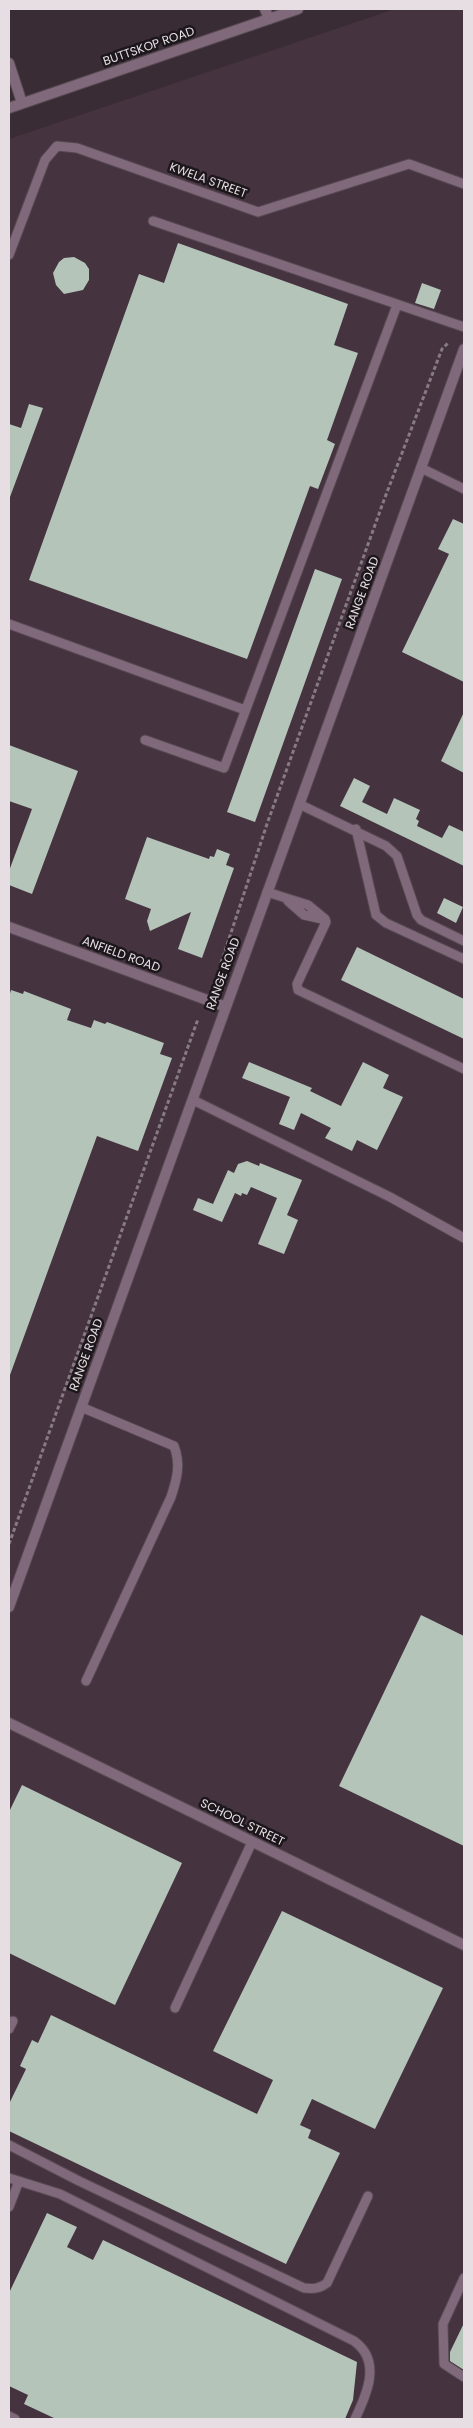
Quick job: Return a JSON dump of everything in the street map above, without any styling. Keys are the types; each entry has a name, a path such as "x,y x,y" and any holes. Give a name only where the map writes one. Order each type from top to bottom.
{"street":[{"name":"BUTTSKOP ROAD","path":"9,108 267,14 298,9"},
{"path":"9,63 22,103"},
{"name":"RANGE ROAD","path":"9,1607 464,349"},
{"name":"ANFIELD ROAD","path":"9,927 226,1007"},
{"name":"SCHOOL STREET","path":"9,1724 464,1945"}],"lane":[{"name":"KWELA STREET","path":"9,255 45,160 57,146 77,148 258,212 409,164 464,184"},
{"path":"153,221 464,327"},
{"path":"146,740 224,768 397,305"},
{"path":"421,468 464,489"},
{"path":"9,624 246,710"},
{"path":"300,804 356,829 386,846 397,856 413,908 420,920 464,941"},
{"path":"356,829 376,915 386,923 464,959"},
{"path":"267,892 287,900 304,915 325,919 326,922 296,984 298,990 464,1069"},
{"path":"193,1100 390,1197 464,1238"},
{"path":"81,1407 174,1446 178,1457 176,1483 171,1497 86,1681"},
{"path":"175,2008 252,1842"},
{"path":"9,2145 79,2182 304,2288 318,2289 327,2283 368,2196"},
{"path":"9,2178 60,2194 354,2341 364,2350 370,2368 367,2390 356,2419"},
{"path":"9,2207 19,2181"},
{"path":"464,2278 449,2307 442,2330 445,2366 464,2377"},
{"path":"9,2416 15,2419"}],"path":[{"path":"221,963 267,824 384,500 442,349 448,343"},
{"path":"9,1544 198,1019"}],"shaded area":[{"path":"395,9 464,9 464,2419 9,2419 9,139"}],"building":[{"path":"178,243 348,304 334,345 358,353 327,440 335,444 318,489 310,486 247,659 29,580 139,274 164,283"},
{"path":"74,257 85,263 89,269 89,280 83,290 64,294 56,285 53,273 59,262 64,258"},
{"path":"422,283 441,290 434,309 415,303"},
{"path":"29,404 43,408 9,497 9,424 21,428"},
{"path":"453,519 464,524 464,682 402,652 449,554 438,549"},
{"path":"315,569 342,579 255,822 227,812"},
{"path":"464,712 464,773 441,761"},
{"path":"9,745 78,771 32,894 9,885 9,871 32,809 9,801"},
{"path":"354,778 370,786 362,802 387,814 394,798 420,810 416,819 419,821 417,826 442,838 449,825 464,832 464,866 340,806"},
{"path":"147,837 209,859 210,856 214,857 217,849 230,854 226,865 234,868 202,958 178,949 191,912 150,931 147,921 151,909 125,899"},
{"path":"444,898 463,907 456,923 437,913"},
{"path":"357,947 464,999 464,1039 341,980"},
{"path":"11,990 23,994 24,991 71,1009 67,1020 91,1028 94,1020 105,1024 107,1022 164,1043 160,1054 172,1058 138,1151 97,1136 10,1375 9,997"},
{"path":"249,1062 312,1088 310,1091 341,1106 363,1062 389,1075 383,1088 403,1097 377,1150 357,1140 352,1151 325,1138 331,1128 301,1113 294,1130 279,1124 290,1097 242,1078"},
{"path":"247,1161 259,1166 260,1163 302,1180 287,1215 298,1220 284,1254 258,1244 277,1198 251,1187 247,1195 242,1193 241,1196 235,1193 222,1222 193,1210 198,1198 213,1204 228,1170 234,1173 238,1164"},
{"path":"421,1615 464,1636 464,1846 339,1786"},
{"path":"22,1785 182,1863 115,2005 9,1953 9,1812"},
{"path":"282,1911 443,1988 375,2129 312,2099 300,2125 311,2130 308,2138 340,2153 286,2264 9,2131 9,2104 26,2069 20,2066 32,2040 38,2043 51,2015 257,2114 273,2080 213,2051"},
{"path":"47,2213 77,2227 67,2247 93,2260 103,2240 357,2362 353,2400 345,2419 56,2419 24,2404 28,2395 9,2386 9,2293"},
{"path":"464,2323 464,2370 450,2361 450,2352"}]}
